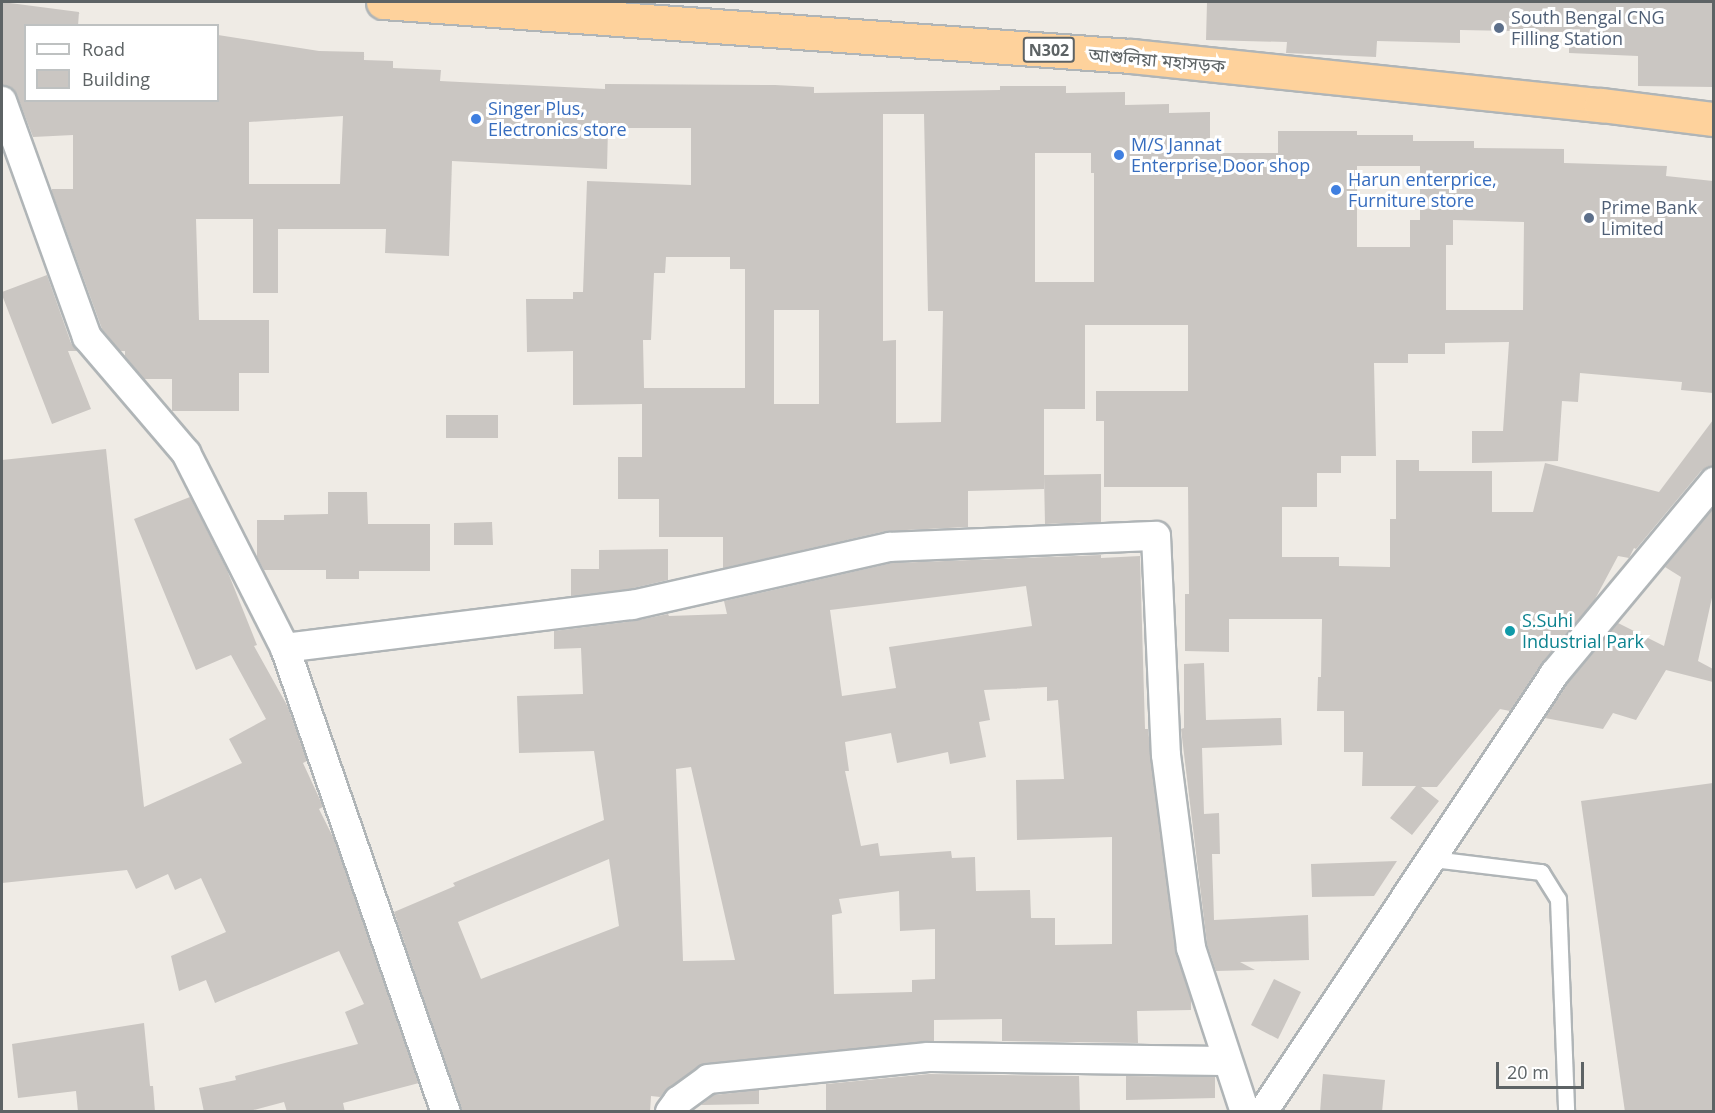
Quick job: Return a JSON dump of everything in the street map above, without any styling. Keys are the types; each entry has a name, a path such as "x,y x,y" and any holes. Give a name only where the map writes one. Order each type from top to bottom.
{"highway":[{"name":"আশুলিয়া মহাসড়ক","path":"383,2 1131,56 1601,105 1713,119"}],"street":[{"path":"2,101 87,337 186,453 285,648 446,1112"},
{"path":"1263,1112 1555,673 1713,482"},
{"path":"285,648 632,605 890,547 1156,536 1166,755 1191,948 1245,1112"},
{"path":"670,1112 678,1101 708,1079 928,1057 1227,1061"}],"lane":[{"path":"1432,859 1541,872 1558,898 1566,1112"}],"building":[{"path":"2,2 79,12 78,24 24,24 24,102 219,102 219,35 319,51 364,52 364,60 393,61 393,68 441,70 440,81 605,89 605,84 775,85 814,87 814,93 1000,90 1000,86 1066,86 1066,93 1125,92 1125,105 1169,104 1169,113 1210,112 1210,153 1278,153 1278,131 1357,131 1357,135 1413,135 1413,141 1474,141 1474,148 1564,149 1564,163 1667,166 1666,176 1713,181 1713,393 1681,390 1682,382 1580,373 1578,402 1562,401 1558,461 1472,463 1472,431 1503,431 1509,342 1445,343 1445,354 1408,354 1408,363 1374,363 1376,456 1341,456 1341,473 1317,473 1317,507 1282,507 1282,557 1339,557 1339,566 1390,567 1390,519 1396,519 1396,460 1419,460 1419,471 1492,471 1492,512 1533,512 1545,463 1659,492 1713,420 1713,466 1701,471 1636,549 1634,548 1629,558 1618,556 1594,601 1542,663 1510,711 1500,709 1437,787 1421,787 1439,801 1412,835 1390,818 1416,786 1362,786 1363,752 1344,752 1344,711 1317,711 1318,677 1321,677 1322,619 1229,619 1229,652 1185,651 1185,594 1189,594 1188,487 1104,487 1104,421 1096,421 1096,391 1188,391 1188,325 1085,325 1085,409 1044,409 1044,489 968,491 968,527 886,531 723,568 723,537 659,537 659,499 618,499 618,457 642,457 642,404 573,405 573,351 527,352 526,299 573,299 573,292 583,292 587,181 691,185 691,128 608,128 607,169 452,161 449,256 385,253 386,229 278,229 278,293 253,293 253,219 196,219 199,320 269,320 269,373 239,373 239,411 172,411 172,379 144,379 125,356 125,351 120,351 102,329 52,192 52,189 73,189 73,135 33,137 17,95 12,88 2,85","holes":["883,114 924,114 928,311 943,311 941,422 896,423 896,340 883,341","343,116 340,184 249,184 249,122","1035,153 1091,153 1091,173 1094,173 1094,282 1035,282","1357,166 1420,166 1420,220 1410,220 1410,247 1357,247","1453,220 1524,222 1523,310 1446,310 1446,245 1453,245","666,257 730,257 730,269 745,269 745,388 644,388 643,340 651,340 654,273 665,273","774,310 819,310 819,404 774,404"]},
{"path":"1207,2 1713,2 1713,87 1638,86 1638,56 1569,53 1569,32 1460,30 1460,43 1377,41 1376,57 1286,53 1287,42 1206,40"},
{"path":"47,275 71,343 77,351 68,351 91,409 52,424 2,295 2,292"},
{"path":"446,415 498,415 498,438 446,438"},
{"path":"106,449 144,807 242,763 229,739 266,719 231,655 196,670 134,519 190,497 227,570 257,645 254,646 288,707 307,761 303,763 323,807 319,809 335,841 419,1083 343,1103 345,1112 287,1112 284,1102 246,1112 204,1112 199,1088 236,1080 235,1076 358,1044 345,1012 364,1004 339,951 215,1003 206,980 179,991 171,956 226,932 201,878 175,890 168,874 136,889 127,870 2,883 2,460"},
{"path":"1101,474 1101,522 1045,524 1044,475"},
{"path":"328,492 367,492 368,524 430,524 430,571 359,571 359,579 326,579 326,570 264,570 257,557 257,520 284,520 284,515 328,514"},
{"path":"1713,508 1713,593 1698,661 1713,669 1713,682 1666,670 1636,720 1613,713 1603,729 1545,718 1568,683 1618,623 1664,646 1681,577 1665,567"},
{"path":"492,522 493,545 454,545 454,523"},
{"path":"668,549 668,580 629,589 571,596 571,569 599,569 599,550"},
{"path":"1101,555 1101,558 1140,556 1145,729 1148,729 1175,950 1191,999 1191,1010 1137,1011 1138,1043 1002,1041 1002,1019 934,1020 934,1041 706,1063 668,1088 660,1097 651,1096 650,1112 462,1112 394,912 455,886 453,883 604,820 594,751 519,753 517,696 583,694 581,648 554,649 554,631 634,621 668,614 669,616 727,614 724,601 892,563","holes":["1026,586 1032,626 889,647 896,688 842,696 830,610","1047,687 1047,701 1058,700 1064,779 1016,780 1017,840 1112,837 1112,944 1055,945 1055,918 1031,918 1030,890 976,891 975,857 952,858 951,851 880,856 878,843 861,846 845,771 849,771 845,742 891,733 897,763 948,752 950,764 986,757 979,722 990,720 984,690","691,767 735,960 683,961 676,769","609,859 619,926 481,979 458,922","899,891 900,931 935,929 935,979 912,980 912,992 834,994 832,915 842,913 839,899"]},
{"path":"1204,663 1206,720 1281,718 1282,745 1202,748 1204,814 1219,813 1220,854 1212,854 1214,920 1308,915 1309,960 1240,962 1255,970 1216,971 1207,944 1181,729 1184,728 1184,664"},
{"path":"1713,783 1713,1112 1625,1112 1581,801"},
{"path":"1397,861 1374,896 1312,897 1311,864"},
{"path":"1274,979 1301,992 1278,1039 1251,1025"},
{"path":"144,1023 155,1112 78,1112 76,1091 18,1098 12,1044"},
{"path":"929,1074 1079,1076 1080,1112 826,1112 826,1084"},
{"path":"1323,1074 1385,1080 1382,1112 1320,1112"},
{"path":"1126,1076 1215,1077 1215,1098 1126,1100"},
{"path":"759,1090 759,1104 701,1105 714,1095"}],"place":[{"name":"South Bengal CNG Filling Station","path":"1499,28"},
{"name":"Singer Plus, Electronics store","path":"476,119"},
{"name":"M/S Jannat Enterprise,Door shop","path":"1119,155"},
{"name":"Harun enterprice, Furniture store","path":"1336,190"},
{"name":"Prime Bank Limited","path":"1589,218"},
{"name":"S.Suhi Industrial Park","path":"1510,631"}]}
